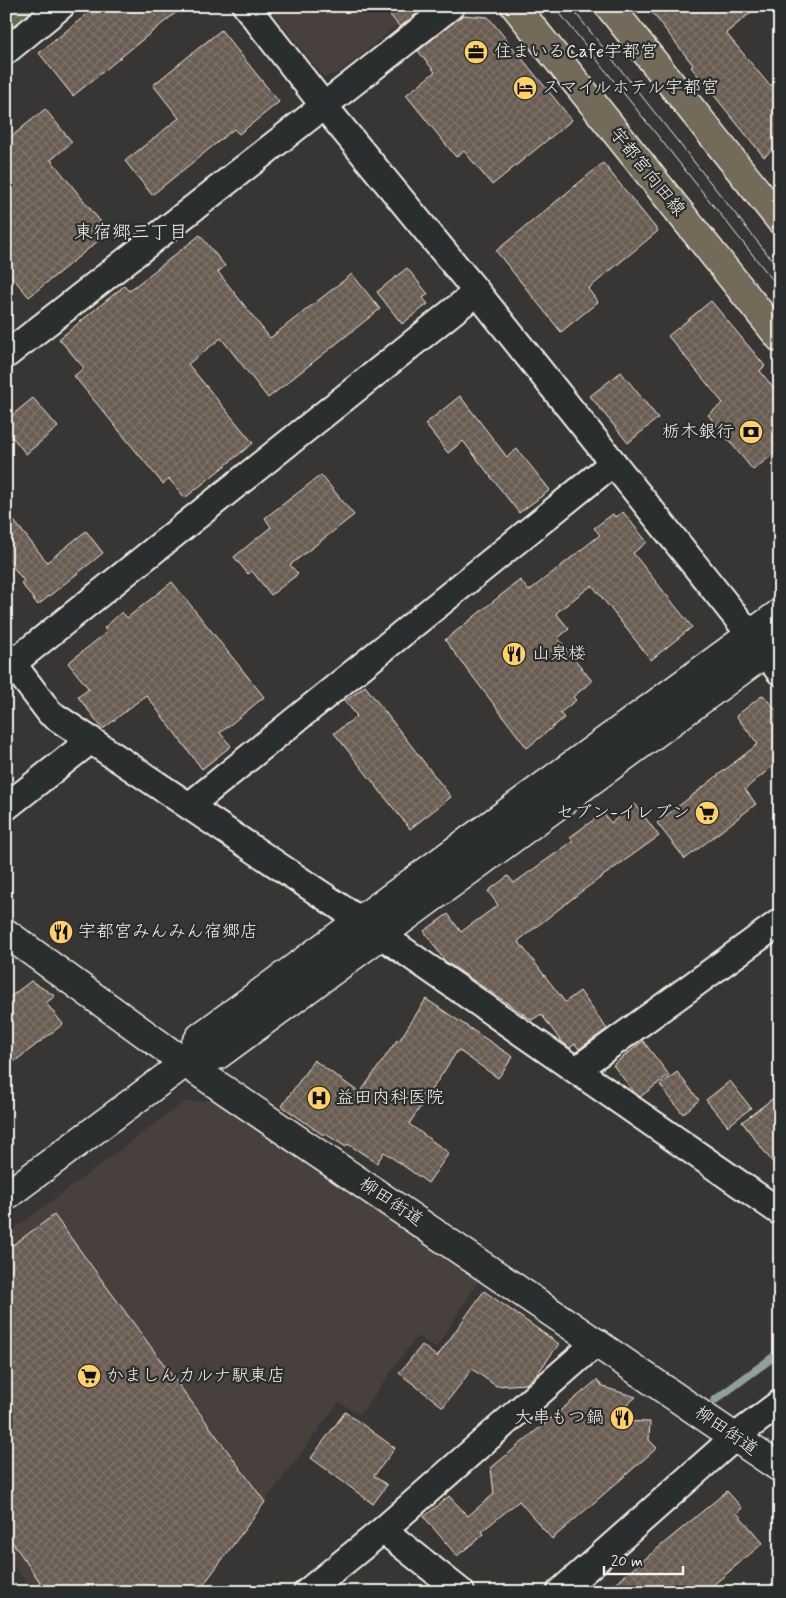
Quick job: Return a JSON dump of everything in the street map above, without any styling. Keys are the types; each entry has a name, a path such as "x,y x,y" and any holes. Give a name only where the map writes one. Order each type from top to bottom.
{"main road":[{"name":"宇都宮向田線","path":"515,6 780,338"},
{"path":"609,6 780,220"}],"street":[{"path":"6,51 61,6"},
{"path":"246,6 324,106 613,463 769,651"},
{"path":"6,355 451,6"},
{"path":"476,292 9,659 50,713 372,928 780,1212"},
{"path":"189,806 613,463"},
{"path":"6,1196 185,1063 200,1037 372,928 769,651 780,613"},
{"path":"6,806 91,740"},
{"path":"576,1070 780,922"},
{"name":"柳田街道","path":"6,933 185,1063 780,1468"},
{"path":"307,1592 383,1530 597,1342"},
{"path":"560,1592 735,1437 780,1403"},
{"path":"383,1530 461,1592"}],"shaded area":[{"path":"267,6 421,6 339,73 324,77"},
{"path":"212,1100 479,1280 436,1348 417,1336 360,1415 339,1402 198,1592 133,1592 82,1554 30,1588 6,1554 6,1235 184,1102"}],"green space":[{"path":"6,6 43,6 6,37"}],"building":[{"path":"97,6 184,6 73,96 39,53"},
{"path":"647,6 759,6 726,33 770,86 780,78 780,144 764,157 691,67 693,65"},
{"path":"386,10 419,12 400,27"},
{"path":"462,15 488,17 572,120 492,185 464,151 456,157 406,95 435,72 418,51"},
{"path":"221,30 279,102 239,134 234,129 152,195 125,161 179,118 153,85"},
{"path":"45,109 72,142 51,160 109,232 29,297 6,270 6,141"},
{"path":"603,163 658,231 588,289 598,302 561,332 496,251"},
{"path":"200,235 225,266 218,272 270,338 352,274 380,309 268,398 221,338 188,364 253,443 185,498 169,479 163,484 74,376 84,368 59,339 124,286 129,291"},
{"path":"407,268 428,294 423,298 428,304 402,324 377,292"},
{"path":"711,301 765,366 760,371 780,396 780,449 753,470 708,415 723,403 668,336"},
{"path":"621,372 658,418 628,443 590,396"},
{"path":"460,396 507,457 517,449 550,490 519,513 463,441 448,453 425,424"},
{"path":"33,398 58,427 26,454 6,429 6,420"},
{"path":"321,475 354,515 290,565 298,574 271,595 252,571 248,574 234,557 271,527 265,518"},
{"path":"6,511 47,562 86,531 103,553 38,605 21,583 24,581 6,558"},
{"path":"623,512 647,542 633,553 692,627 651,660 592,585 556,613 569,629 558,638 592,681 573,697 576,700 560,713 564,718 527,748 445,640 520,580 529,591 600,535 594,528 613,514 615,517"},
{"path":"172,582 264,697 220,733 231,746 202,769 146,695 103,729 78,697 89,689 68,663 107,632 104,628 122,612 127,618"},
{"path":"365,686 451,797 410,829 334,733 357,716 345,701"},
{"path":"763,695 780,715 780,773 774,765 745,789 756,804 685,859 657,823 758,744 736,716"},
{"path":"635,804 659,836 582,891 518,941 565,1002 580,991 607,1029 579,1049 575,1044 570,1048 561,1041 541,1014 532,1020 445,961 424,931 448,914 461,932 498,905 488,891 508,876 514,883 573,841 570,837 603,813 611,823"},
{"path":"31,981 55,996 46,1003 63,1024 6,1068 6,1000"},
{"path":"426,999 513,1057 498,1078 458,1050 409,1124 449,1153 428,1183 384,1152 377,1163 348,1144 346,1147 324,1133 323,1135 282,1106 314,1060 360,1093 397,1040 399,1041"},
{"path":"643,1041 669,1075 640,1097 613,1065"},
{"path":"677,1072 699,1100 683,1114 660,1085"},
{"path":"730,1081 751,1108 728,1126 706,1100"},
{"path":"780,1093 780,1172 742,1122"},
{"name":"かましんカルナ駅東店","path":"54,1215 265,1502 198,1592 47,1592 6,1533 6,1250"},
{"path":"484,1291 559,1344 537,1374 526,1384 496,1386 472,1369 443,1407 399,1373 422,1345 437,1357"},
{"path":"597,1380 603,1387 636,1397 609,1421 650,1422 649,1440 657,1448 552,1539 519,1501 482,1531 484,1534 457,1556 424,1517 449,1496 468,1516 494,1494 491,1468"},
{"path":"345,1412 395,1448 374,1476 387,1485 373,1504 311,1458"},
{"path":"727,1491 742,1508 737,1513 763,1543 705,1592 605,1592"}],"waterway":[{"path":"715,1400 780,1352"}],"tram line":[{"path":"554,6 780,289"},
{"path":"570,6 780,270"}],"place":[{"name":"住まいるCafe宇都宮","path":"476,52"},
{"name":"スマイルホテル宇都宮","path":"525,88"},
{"name":"栃木銀行","path":"751,432"},
{"name":"山泉楼","path":"514,654"},
{"name":"セブン-イレブン","path":"707,813"},
{"name":"宇都宮みんみん宿郷店","path":"61,932"},
{"name":"益田内科医院","path":"319,1098"},
{"name":"かましんカルナ駅東店","path":"89,1376"},
{"name":"大串もつ鍋","path":"622,1418"}],"district":[{"name":"東宿郷三丁目","path":"131,232"}]}
